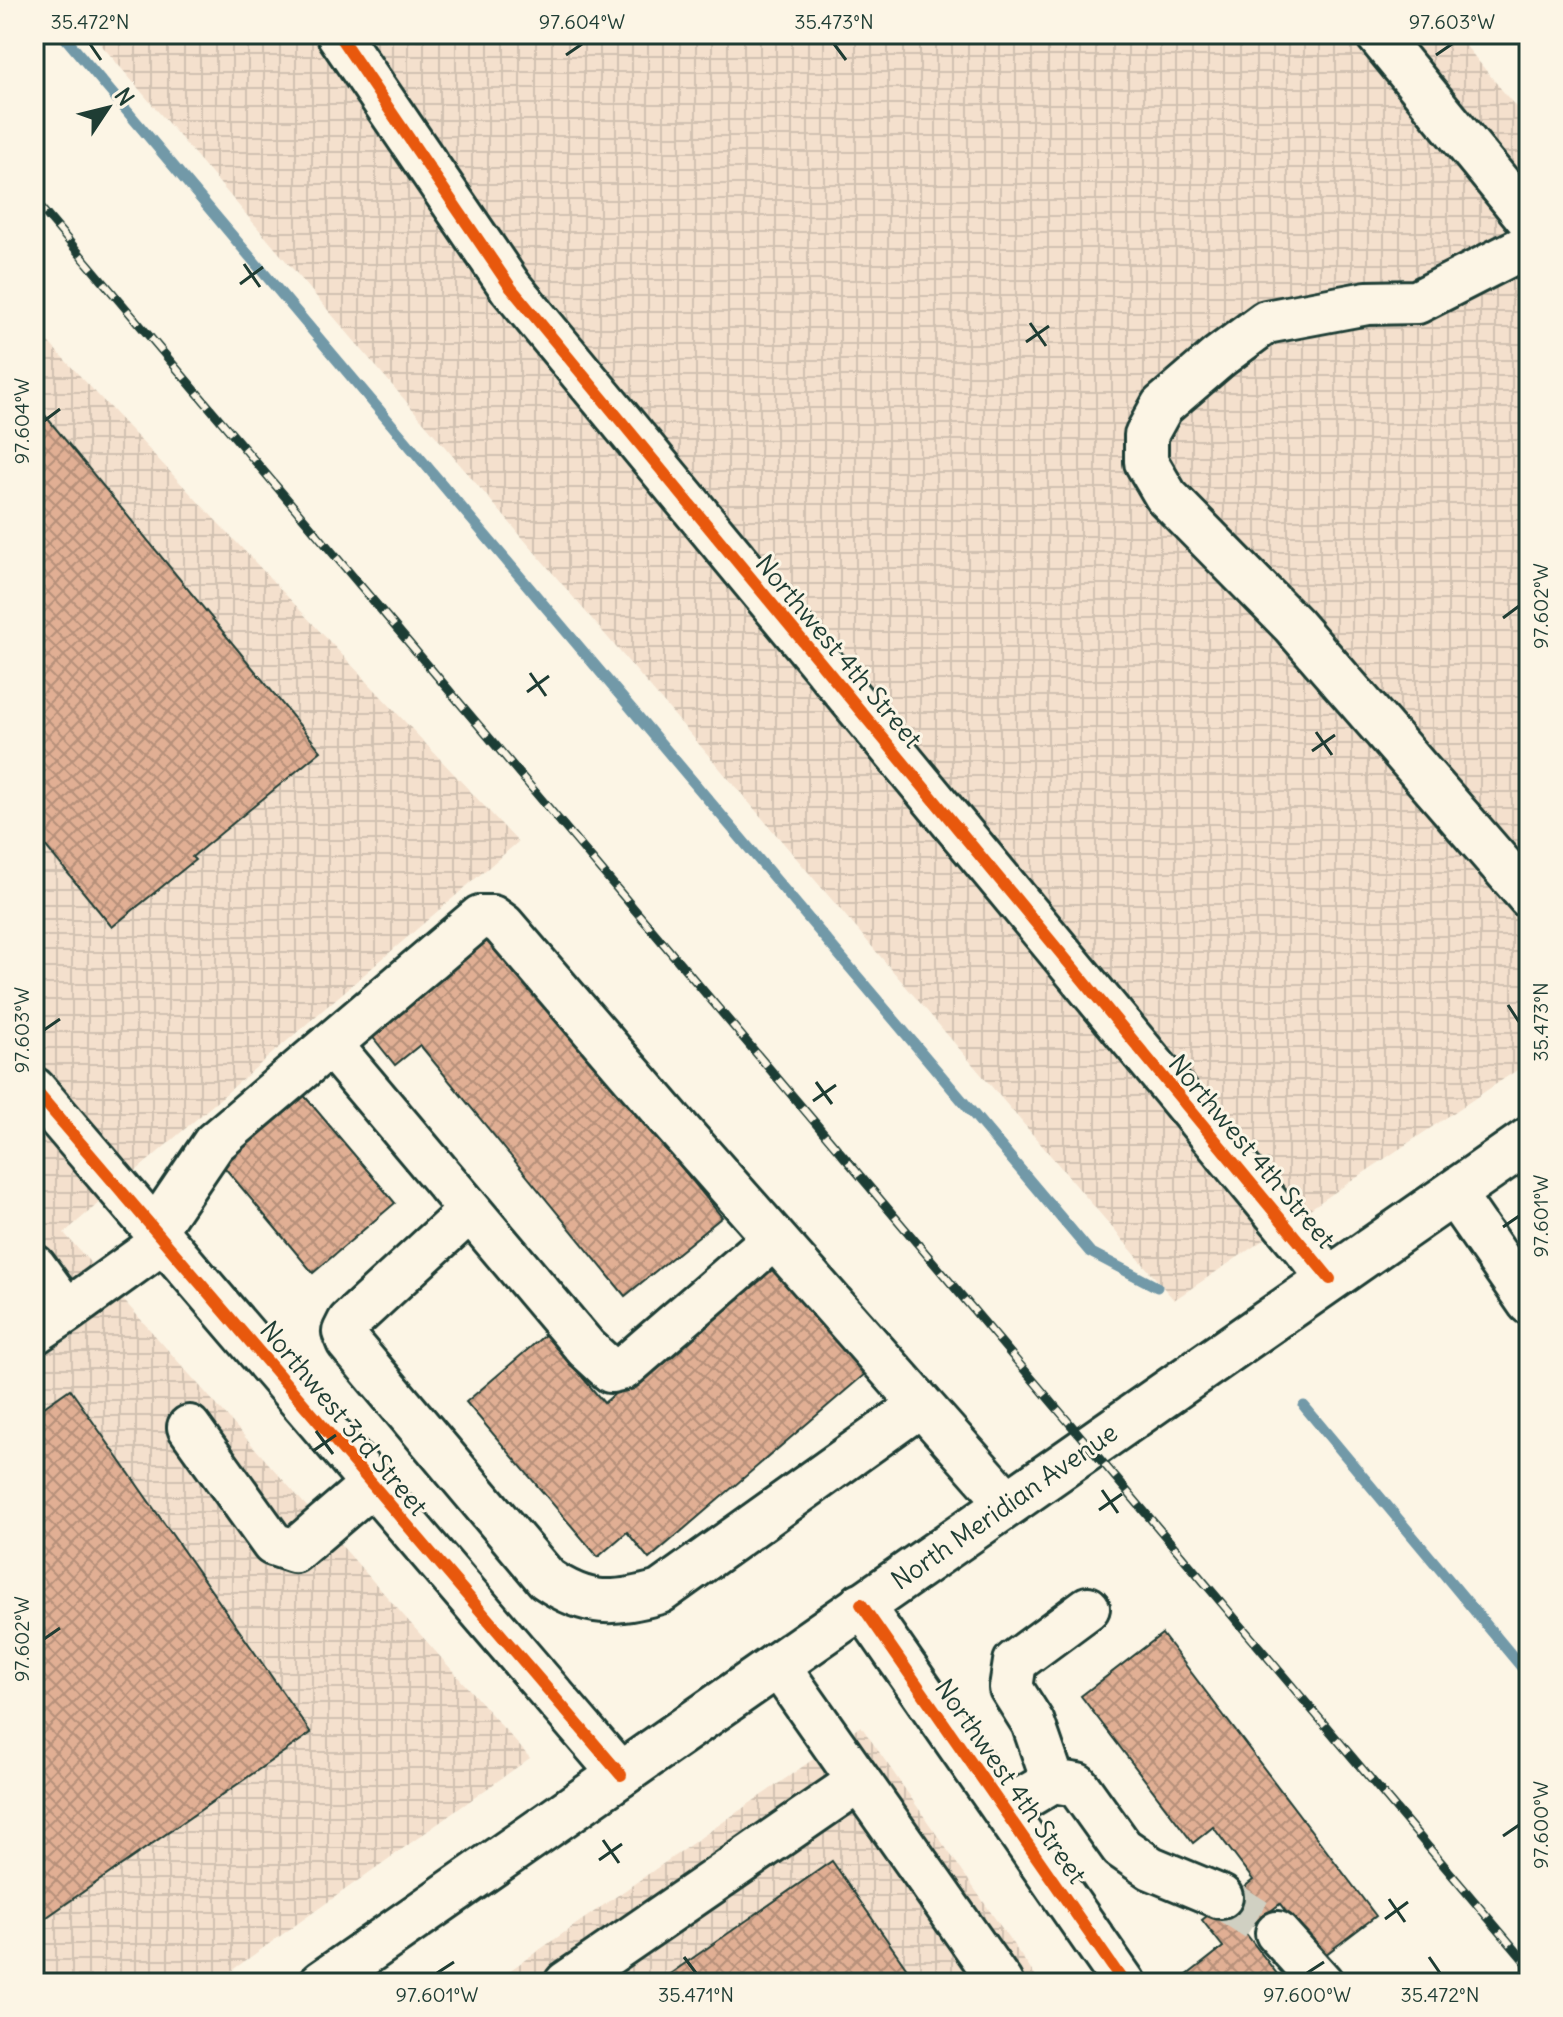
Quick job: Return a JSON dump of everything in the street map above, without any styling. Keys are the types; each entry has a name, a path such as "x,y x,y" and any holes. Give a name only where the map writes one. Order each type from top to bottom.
{"main road":[{"name":"North Meridian Avenue","path":"322,1983 1529,1140"}],"street":[{"name":"Northwest 4th Street","path":"338,34 511,288 1330,1279"},
{"path":"1377,34 1529,220"},
{"path":"1529,245 1417,302 1367,303 1266,322 1162,406 1146,435 1146,462 1166,496 1293,625 1529,897"},
{"path":"34,1266 50,1322 160,1235 214,1143 480,917 492,917 503,925 1008,1503"},
{"path":"330,1044 586,1348 611,1371 624,1368 774,1238"},
{"name":"Northwest 3rd Street","path":"34,1089 621,1775"},
{"path":"1453,1193 1529,1303"},
{"path":"463,1202 463,1217 349,1322 344,1332 348,1342 547,1579 566,1592 590,1601 612,1603 660,1592 921,1405"},
{"path":"189,1427 273,1544 294,1551 372,1484"},
{"name":"Northwest 4th Street","path":"861,1604 1124,1983"},
{"path":"1088,1608 1015,1662 1011,1688 1065,1783 1122,1848 1151,1868 1221,1897"},
{"path":"777,1664 1001,1983"},
{"path":"566,1983 859,1781"},
{"path":"1004,1810 1065,1783"},
{"path":"1277,1933 1322,1983"}],"shaded area":[{"path":"92,34 1456,34 1529,123 1529,1062 1174,1300"},
{"path":"34,327 518,842 64,1233 530,1758 214,1983 34,1983"},
{"path":"861,1726 1040,1983 492,1983"}],"building":[{"path":"34,402 321,751 112,927 34,832"},
{"path":"493,936 722,1217 625,1296 420,1045 395,1065 371,1035"},
{"path":"302,1093 395,1203 313,1273 220,1162"},
{"path":"770,1262 865,1374 649,1559 627,1532 598,1557 466,1402 546,1334 604,1403"},
{"path":"70,1389 311,1733 34,1926 34,1414"},
{"path":"1162,1634 1376,1916 1321,1958 1280,1904 1244,1931 1284,1983 1177,1983 1223,1947 1202,1920 1253,1880 1213,1827 1193,1843 1081,1696"},
{"path":"832,1861 917,1983 657,1983"}],"waterway":[{"path":"62,34 1090,1252 1157,1287"},
{"path":"1304,1406 1529,1676"}],"tunnel":[{"path":"1221,1897 1277,1933"}],"railway":[{"path":"34,200 1529,1966"}],"cycle path":[{"path":"338,34 511,288 1330,1279"},
{"path":"34,1089 621,1775"},
{"path":"861,1604 1124,1983"}]}
